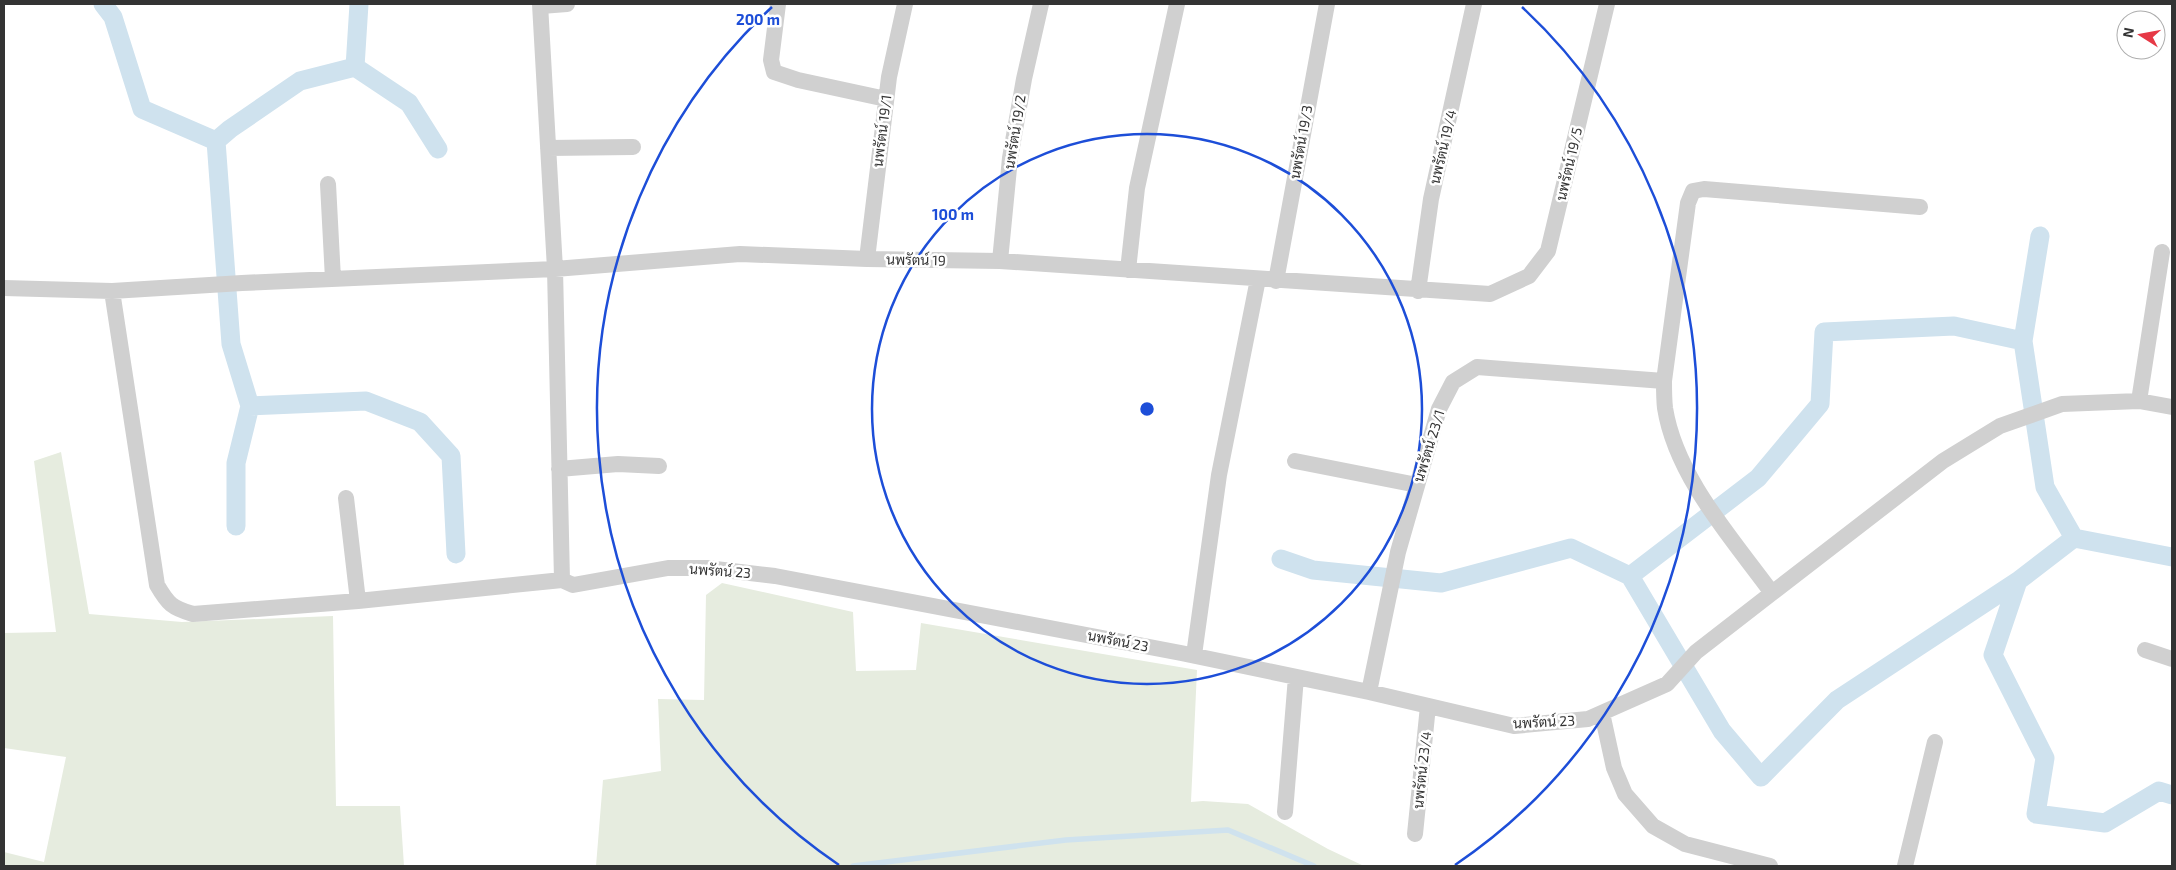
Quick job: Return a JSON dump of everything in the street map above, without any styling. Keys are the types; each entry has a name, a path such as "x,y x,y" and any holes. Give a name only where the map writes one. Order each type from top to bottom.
{"street":[{"path":"562,580 555,269 540,5 567,4"},
{"path":"778,4 771,60 774,72 798,80 886,99"},
{"name":"นพรัตน์ 19/1","path":"867,260 889,76 904,4"},
{"name":"นพรัตน์ 19/2","path":"1000,261 1010,158 1024,79 1041,4"},
{"path":"1128,270 1137,188 1177,4"},
{"name":"นพรัตน์ 19/3","path":"1276,281 1327,4"},
{"name":"นพรัตน์ 19/4","path":"1418,290 1431,199 1474,4"},
{"name":"นพรัตน์ 19/5","path":"1490,294 1529,276 1548,252 1607,4"},
{"path":"548,148 633,147"},
{"path":"328,184 333,279"},
{"path":"1920,207 1704,189 1693,191 1688,203 1664,381 1665,408 1673,438 1695,486 1772,593 1943,461 2000,426 2062,404 2139,401 2172,407"},
{"path":"2139,401 2162,252"},
{"name":"นพรัตน์ 19","path":"4,288 112,291 242,283 555,269 740,254 867,260 1000,261 1490,294"},
{"path":"1194,655 1219,475 1258,279"},
{"name":"นพรัตน์ 23","path":"112,291 157,585 166,601 176,609 193,614 358,601 562,580 573,585 668,568 707,568 775,576 1194,655 1369,692 1514,726 1588,719 1667,684 1696,652 1772,593"},
{"name":"นพรัตน์ 23/1","path":"1369,692 1398,552 1439,409 1453,382 1477,367 1664,381"},
{"path":"1295,461 1417,485"},
{"path":"559,469 618,464 659,466"},
{"path":"346,498 358,601"},
{"path":"2145,650 2172,659"},
{"path":"1285,812 1296,677"},
{"name":"นพรัตน์ 23/4","path":"1415,834 1428,706"},
{"path":"1602,713 1614,768 1625,794 1653,826 1685,844 1770,866"},
{"path":"1905,866 1935,742"}],"shaded area":[{"path":"61,452 89,614 182,622 333,616 336,806 400,806 404,866 4,866 4,852 44,862 66,757 4,748 4,633 56,632 34,461"},
{"path":"722,583 853,612 856,671 916,670 921,623 1197,670 1191,802 1248,804 1328,849 1364,866 596,866 603,780 661,771 658,699 704,700 706,595"}],"waterway":[{"path":"103,4 113,17 142,109 216,141 230,129 300,81 355,67 409,103 438,149"},
{"path":"355,67 359,4"},
{"path":"216,141 231,344 250,406 366,401 420,422 451,456 456,554"},
{"path":"1630,576 1758,478 1820,404 1824,332 1954,326 2023,341 2040,236"},
{"path":"2023,341 2045,487 2074,538"},
{"path":"236,526 236,463 250,406"},
{"path":"2172,557 2074,538 2018,581 1993,655 2045,758 2036,814 2105,823 2159,791 2172,795"},
{"path":"1281,559 1313,570 1441,583 1571,548 1630,576 1722,731 1761,777 1837,700 2018,581"},
{"path":"853,866 1066,840 1228,830 1314,866"}]}
